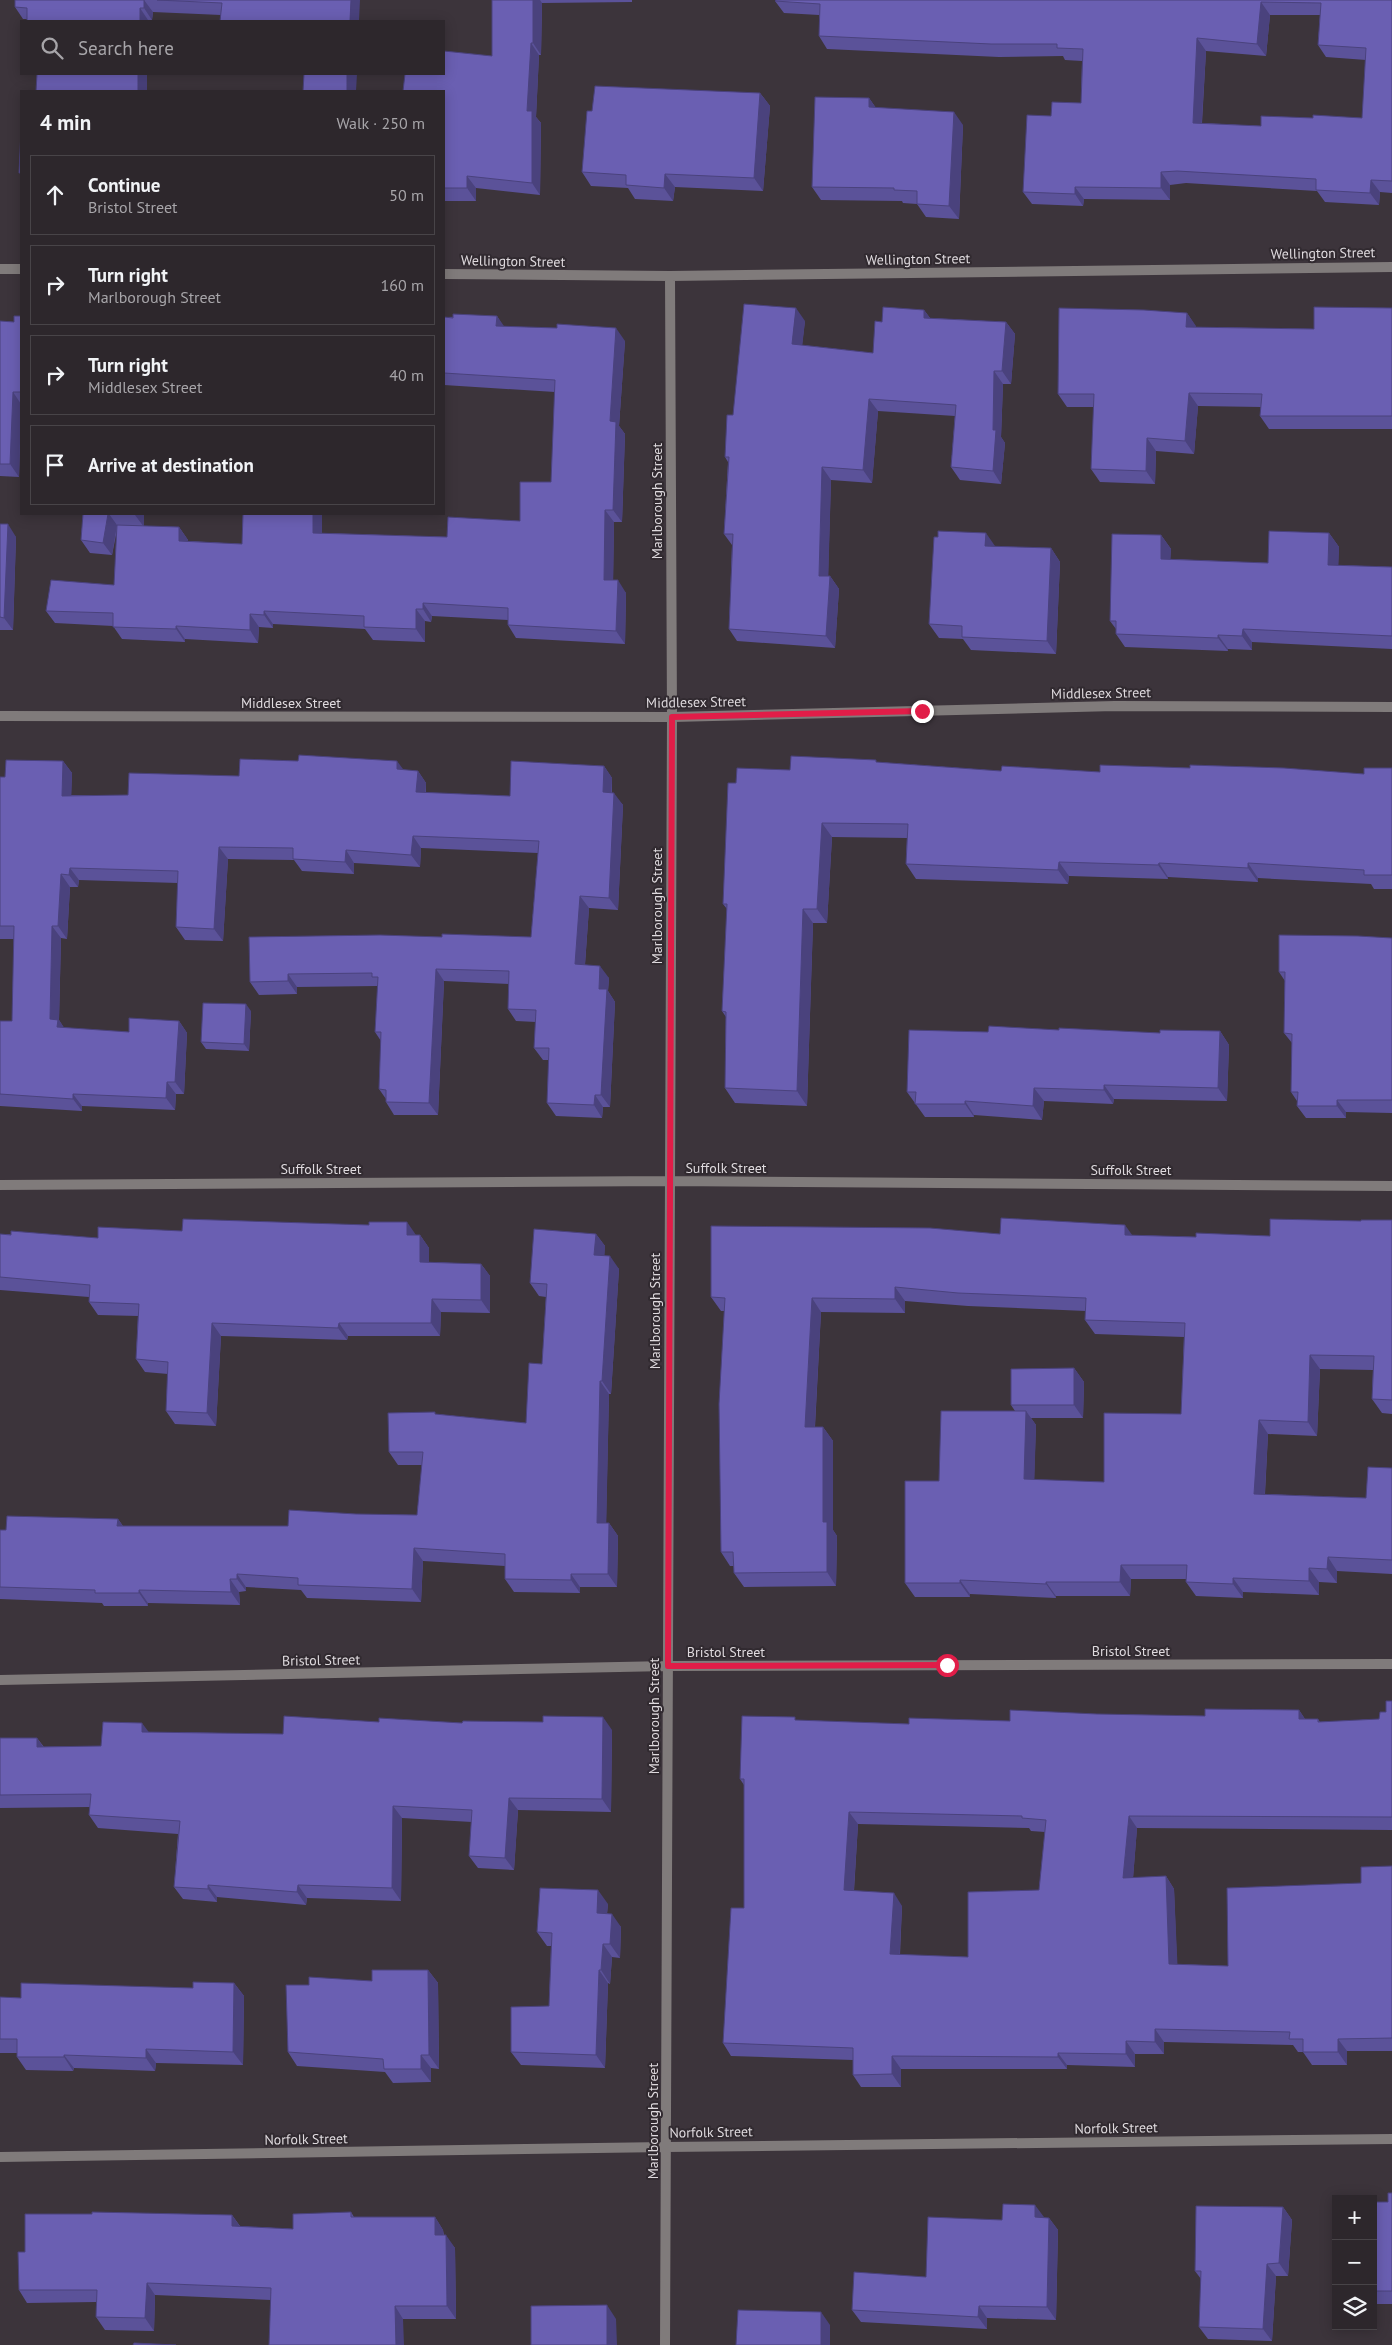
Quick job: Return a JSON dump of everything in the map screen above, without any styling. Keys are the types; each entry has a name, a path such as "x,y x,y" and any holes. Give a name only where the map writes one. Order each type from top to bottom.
{"street":[{"name":"Wellington Street","path":"445,274 670,276 1392,267"},
{"path":"0,269 20,269"},
{"name":"Marlborough Street","path":"665,2345 672,717 670,276"},
{"name":"Middlesex Street","path":"0,716 672,717 1116,706 1392,707"},
{"name":"Suffolk Street","path":"0,1185 670,1181 1392,1186"},
{"name":"Bristol Street","path":"0,1680 668,1666 1392,1664"},
{"name":"Norfolk Street","path":"0,2157 1392,2139"}],"building":[{"path":"15,0 144,0 144,8 140,8 140,20 27,20 27,8 15,7"},
{"path":"157,0 351,0 350,20 220,20 222,3"},
{"path":"492,0 533,0 533,43 531,43 527,111 532,111 532,183 467,176 467,188 445,188 445,90 403,90 405,75 445,75 445,51 492,56"},
{"path":"1392,0 1392,181 1371,180 1370,193 1316,190 1316,179 1177,171 1161,172 1161,188 1075,187 1075,194 1023,192 1027,115 1051,116 1052,102 1081,103 1083,49 1057,48 1057,44 991,44 819,36 820,4 775,1","holes":["1261,2 1321,3 1318,45 1366,48 1362,118 1313,115 1313,118 1261,116 1261,126 1193,123 1197,38 1257,44"]},
{"path":"37,75 138,75 138,90 36,90"},
{"path":"304,75 347,75 347,90 303,90"},
{"path":"595,86 760,93 754,178 665,174 664,188 626,185 626,175 582,172 587,111 592,111"},
{"path":"815,97 869,98 869,107 954,112 949,206 917,204 917,191 894,190 894,188 812,187"},
{"path":"744,304 796,308 792,344 873,353 875,321 882,322 883,307 924,310 924,318 1006,322 1002,371 994,371 993,430 996,430 993,471 951,467 956,405 869,399 863,470 822,467 819,576 830,576 826,636 729,629 733,534 724,534 729,457 725,457 727,415 733,415"},
{"path":"1314,307 1392,308 1392,416 1260,416 1262,394 1189,393 1185,441 1147,438 1146,471 1091,469 1094,394 1058,394 1059,308 1187,313 1186,327 1314,329"},
{"path":"453,314 497,316 496,326 557,328 557,324 616,328 610,421 616,422 613,510 605,510 604,580 618,580 616,631 508,625 508,608 423,603 423,609 416,609 416,629 364,627 364,616 264,611 264,615 250,614 250,630 176,626 176,629 113,627 113,613 46,611 51,580 114,585 117,525 179,527 179,541 242,544 243,515 313,515 313,533 447,537 448,517 520,521 520,482 551,482 555,380 445,373 445,317 453,318"},
{"path":"14,316 20,316 20,392 13,392 10,464 0,464 0,321 14,322"},
{"path":"83,515 108,515 103,543 81,540"},
{"path":"0,524 8,524 4,618 0,617"},
{"path":"938,531 986,533 985,546 1051,548 1047,641 962,637 962,626 929,624 934,537 938,537"},
{"path":"1269,531 1329,533 1328,565 1392,567 1392,636 1243,629 1242,636 1218,635 1218,638 1116,634 1116,621 1110,621 1112,534 1161,535 1161,559 1268,563"},
{"path":"299,755 397,761 397,769 418,771 416,792 510,796 511,761 604,766 603,792 614,793 609,898 580,896 575,964 600,966 599,989 607,989 601,1095 595,1095 594,1105 547,1103 549,1048 534,1048 536,1010 508,1009 509,971 436,969 429,1103 386,1102 386,1090 379,1089 381,1032 375,1032 378,977 372,977 372,973 288,974 288,981 250,982 249,937 380,935 442,937 442,934 531,937 539,841 413,836 411,855 346,850 345,862 293,859 293,848 219,847 214,929 176,927 178,871 70,868 69,875 61,874 58,926 52,926 50,1019 58,1020 57,1027 129,1032 129,1018 179,1021 175,1082 167,1082 166,1098 73,1094 73,1099 0,1094 0,1021 12,1021 14,926 0,926 0,777 5,777 6,760 63,761 62,796 128,795 129,773 239,776 240,759 298,761"},
{"path":"791,756 876,760 876,762 1001,771 1002,766 1100,772 1100,765 1190,768 1190,765 1284,768 1364,774 1364,768 1392,768 1392,875 1364,875 1364,870 1248,863 1248,868 1159,863 1158,865 1059,862 1058,870 906,864 908,824 822,823 817,909 803,909 797,1091 725,1088 726,1012 722,1011 727,904 723,904 728,783 736,783 737,768 790,770"},
{"path":"1279,935 1392,938 1392,1100 1337,1100 1337,1106 1297,1106 1298,1092 1291,1092 1292,1034 1284,1033 1285,972 1279,972"},
{"path":"203,1003 246,1004 244,1044 201,1042"},
{"path":"989,1026 1160,1033 1160,1030 1220,1031 1218,1088 1104,1085 1104,1090 1034,1088 1033,1106 965,1101 965,1104 915,1104 916,1092 907,1092 909,1030 988,1032"},
{"path":"1001,1218 1125,1225 1125,1235 1196,1237 1196,1233 1270,1236 1270,1219 1392,1220 1392,1400 1372,1399 1374,1356 1310,1355 1308,1422 1259,1420 1254,1494 1366,1498 1368,1467 1392,1468 1392,1560 1328,1557 1327,1569 1309,1568 1309,1581 1233,1578 1233,1584 1186,1582 1187,1565 1121,1565 1120,1582 1046,1582 1046,1584 960,1580 960,1583 905,1583 905,1481 939,1481 941,1411 1026,1411 1024,1479 1104,1482 1104,1413 1181,1414 1185,1323 1085,1320 1086,1298 958,1293 895,1287 895,1299 812,1298 805,1427 823,1427 823,1522 827,1522 827,1572 734,1573 733,1552 721,1552 719,1404 725,1298 711,1297 711,1226 930,1228 1000,1234"},
{"path":"183,1219 369,1225 369,1222 407,1222 407,1235 420,1235 420,1262 481,1264 481,1300 432,1299 431,1323 339,1323 338,1328 212,1323 207,1413 166,1411 168,1362 136,1359 139,1304 89,1302 90,1285 0,1277 0,1234 11,1235 11,1231 98,1238 98,1227 182,1231"},
{"path":"534,1229 596,1234 594,1255 610,1256 602,1381 600,1381 597,1523 609,1523 608,1574 571,1574 571,1580 505,1579 505,1554 414,1548 412,1589 298,1585 298,1578 237,1574 237,1579 230,1579 231,1592 139,1590 139,1593 95,1593 95,1590 0,1587 0,1530 6,1530 7,1516 118,1519 117,1526 288,1526 289,1510 417,1515 423,1452 389,1452 388,1413 435,1412 435,1414 526,1423 529,1363 542,1364 547,1284 530,1283"},
{"path":"1074,1368 1074,1405 1011,1405 1011,1369"},
{"path":"1386,1701 1392,1701 1392,1817 1129,1816 1123,1878 1166,1876 1169,1964 1228,1966 1227,1888 1361,1883 1361,1867 1392,1866 1392,2038 1338,2039 1338,2052 1303,2052 1303,2039 1289,2039 1290,2032 1155,2029 1155,2042 1126,2041 1126,2054 1058,2053 1058,2057 892,2056 892,2074 853,2075 853,2048 723,2043 731,1908 744,1908 744,1779 740,1779 742,1716 795,1717 795,1720 909,1724 909,1718 1010,1721 1010,1710 1205,1716 1205,1709 1299,1710 1299,1719 1318,1719 1318,1722 1379,1719 1380,1712 1386,1712","holes":["849,1812 1022,1816 1022,1818 1046,1820 1039,1890 968,1892 968,1957 890,1954 894,1893 844,1890"]},
{"path":"284,1716 379,1722 379,1718 462,1723 463,1721 543,1722 543,1716 603,1717 602,1799 509,1798 505,1858 469,1856 472,1810 393,1806 392,1888 298,1885 297,1892 208,1885 208,1889 174,1887 180,1821 89,1815 91,1794 0,1795 0,1738 37,1738 37,1747 101,1746 103,1722 142,1723 142,1732 283,1734"},
{"path":"540,1888 598,1890 597,1913 612,1914 610,1944 603,1944 601,1970 599,1970 596,2055 511,2052 511,2007 549,2006 552,1933 537,1932"},
{"path":"372,1970 428,1970 429,2055 421,2055 421,2069 384,2069 383,2059 288,2052 286,1985 309,1985 309,1977 372,1981"},
{"path":"193,1982 234,1983 233,2052 146,2049 146,2058 64,2055 64,2057 17,2057 17,2039 0,2039 0,1997 21,1998 21,1983 193,1988"},
{"path":"1388,2193 1392,2193 1392,2291 1377,2291 1377,2202 1388,2202"},
{"path":"1003,2204 1035,2205 1035,2217 1049,2218 1047,2307 979,2306 978,2317 852,2310 854,2272 926,2277 928,2217 1002,2220"},
{"path":"1196,2206 1283,2207 1279,2263 1267,2264 1263,2329 1199,2327 1201,2271 1195,2271"},
{"path":"92,2212 232,2215 232,2226 293,2229 293,2214 351,2212 351,2217 435,2217 435,2235 446,2235 447,2306 395,2306 396,2345 269,2345 271,2288 147,2283 145,2318 96,2317 97,2290 19,2290 18,2252 25,2252 25,2214 92,2214"},
{"path":"607,2305 607,2345 531,2345 531,2306"},
{"path":"738,2310 821,2312 821,2345 736,2345"},
{"path":"134,2343 176,2345 133,2345"}],"route":[{"path":"922,711 672,717 668,1666 947,1665"}]}
